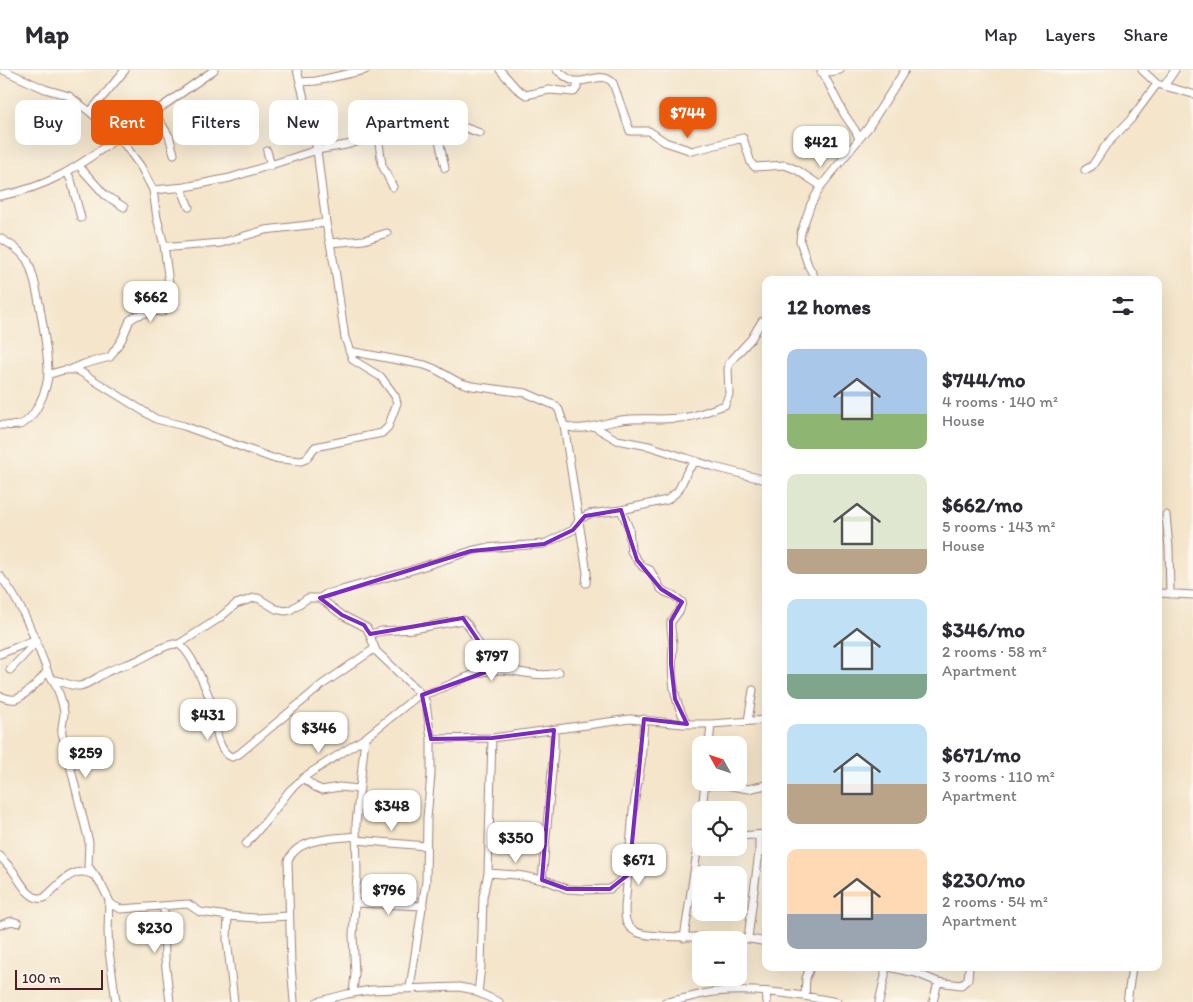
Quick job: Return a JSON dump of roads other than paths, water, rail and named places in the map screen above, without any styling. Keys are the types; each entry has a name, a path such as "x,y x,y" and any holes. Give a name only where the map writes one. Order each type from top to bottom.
{"street":[{"path":"1,70 45,89 69,96 90,112 125,70"},
{"path":"163,106 214,70"},
{"path":"72,369 79,371 156,419 184,426 272,458 301,461 307,458 315,447 382,433 387,430 397,403 395,396 381,377 353,360 345,338 326,223 317,150 297,70"},
{"path":"300,82 316,81 366,70"},
{"path":"500,70 516,88 526,95 549,90 574,92 577,88 577,81"},
{"path":"557,70 566,78 577,81 605,77 610,79 630,131 649,131 665,142 692,151 742,138 751,163 755,167 785,165 797,170 820,186"},
{"path":"840,70 821,72 859,138"},
{"path":"814,276 800,241 805,219 820,186 868,128 905,70"},
{"path":"1142,70 1160,85 1193,94"},
{"path":"1085,170 1092,166 1106,144 1175,70"},
{"path":"163,126 169,136 174,154"},
{"path":"468,129 480,133"},
{"path":"153,190 181,188 230,178 317,150 348,144"},
{"path":"0,196 42,184 79,166 108,145"},
{"path":"48,375 110,357 122,339 128,322 133,318 154,311 164,311 170,292 164,245 157,218 153,190 141,167 124,145"},
{"path":"379,145 382,165 393,187"},
{"path":"441,145 445,168"},
{"path":"267,151 270,166"},
{"path":"79,166 105,196 124,207"},
{"path":"67,172 81,218"},
{"path":"181,188 189,207"},
{"path":"164,245 173,247 221,243 265,230 326,223"},
{"path":"330,243 364,240 387,233"},
{"path":"0,238 15,247 22,254 31,269 41,314 48,375 46,386 33,414 19,425 0,425"},
{"path":"564,425 569,428 595,427 622,420 688,417 725,405 728,394 728,369 730,363 746,346 762,321"},
{"path":"349,351 425,365 458,382 472,386 526,393 558,408 564,425 587,572 586,583"},
{"path":"595,427 617,440 649,446 762,479"},
{"path":"55,680 74,686 92,682 105,673 135,662 164,647 179,644 218,619 236,604 250,598 258,598 276,609 285,611 290,610 308,598 320,598 329,592 409,571 471,551 484,548 544,544 573,530 580,519 589,514 621,510 670,499 681,487 688,470 696,461"},
{"path":"621,510 629,528 631,551 642,566 650,570 662,589 682,602 680,610 671,622 673,643 671,664 675,699 687,724"},
{"path":"1166,515 1170,594"},
{"path":"0,576 21,607 47,671 55,680 64,711 61,726 64,740 90,842 88,866 93,876"},
{"path":"1162,593 1193,596"},
{"path":"320,598 342,615 364,625 370,634 374,649 421,694 426,703 431,739 426,881 410,988"},
{"path":"370,634 463,620 498,670"},
{"path":"0,654 36,640"},
{"path":"10,670 36,640"},
{"path":"179,644 185,650 203,680 212,706 220,744 226,754 232,757 239,754 324,684 374,649"},
{"path":"246,844 266,822 287,792 303,778 365,738 421,694 434,692 475,674 498,670 537,674 558,672"},
{"path":"0,696 8,699 18,698 43,677 47,671"},
{"path":"748,721 753,690"},
{"path":"431,739 492,738 630,719 687,724 762,720"},
{"path":"644,719 641,763 633,811 625,920 635,932 642,934 684,938 748,938 762,941"},
{"path":"710,736 711,724"},
{"path":"542,880 554,750 554,730"},
{"path":"353,993 356,974 353,935 357,903 356,838 365,738"},
{"path":"478,993 481,966 483,897 488,873 492,738"},
{"path":"303,778 318,789 339,787 359,789"},
{"path":"748,789 762,786"},
{"path":"747,835 762,834"},
{"path":"294,1002 288,861 293,853 300,847 316,841 356,838 426,846"},
{"path":"748,938 762,840"},
{"path":"0,856 35,898 40,899 46,896 72,874 80,871 87,872 93,876 101,884 112,905 120,909 188,904 200,912 228,916 255,918 289,916"},
{"path":"684,938 696,856"},
{"path":"488,873 517,875 542,880 567,889 583,890 610,889 629,874"},
{"path":"109,900 109,951 116,1002"},
{"path":"357,903 423,906"},
{"path":"164,906 170,1002"},
{"path":"228,916 227,939 234,1002"},
{"path":"0,925 12,921 18,923"},
{"path":"805,996 806,978 809,971"},
{"path":"879,1002 885,971"},
{"path":"907,971 938,982 961,985 968,978 969,971"},
{"path":"1127,1002 1132,971"},
{"path":"933,1002 938,982"},
{"path":"316,1002 353,993 410,988 459,987 470,989 499,1002"},
{"path":"665,1002 712,993 754,991 805,996 837,1002"},
{"path":"766,992 767,1002"}]}
